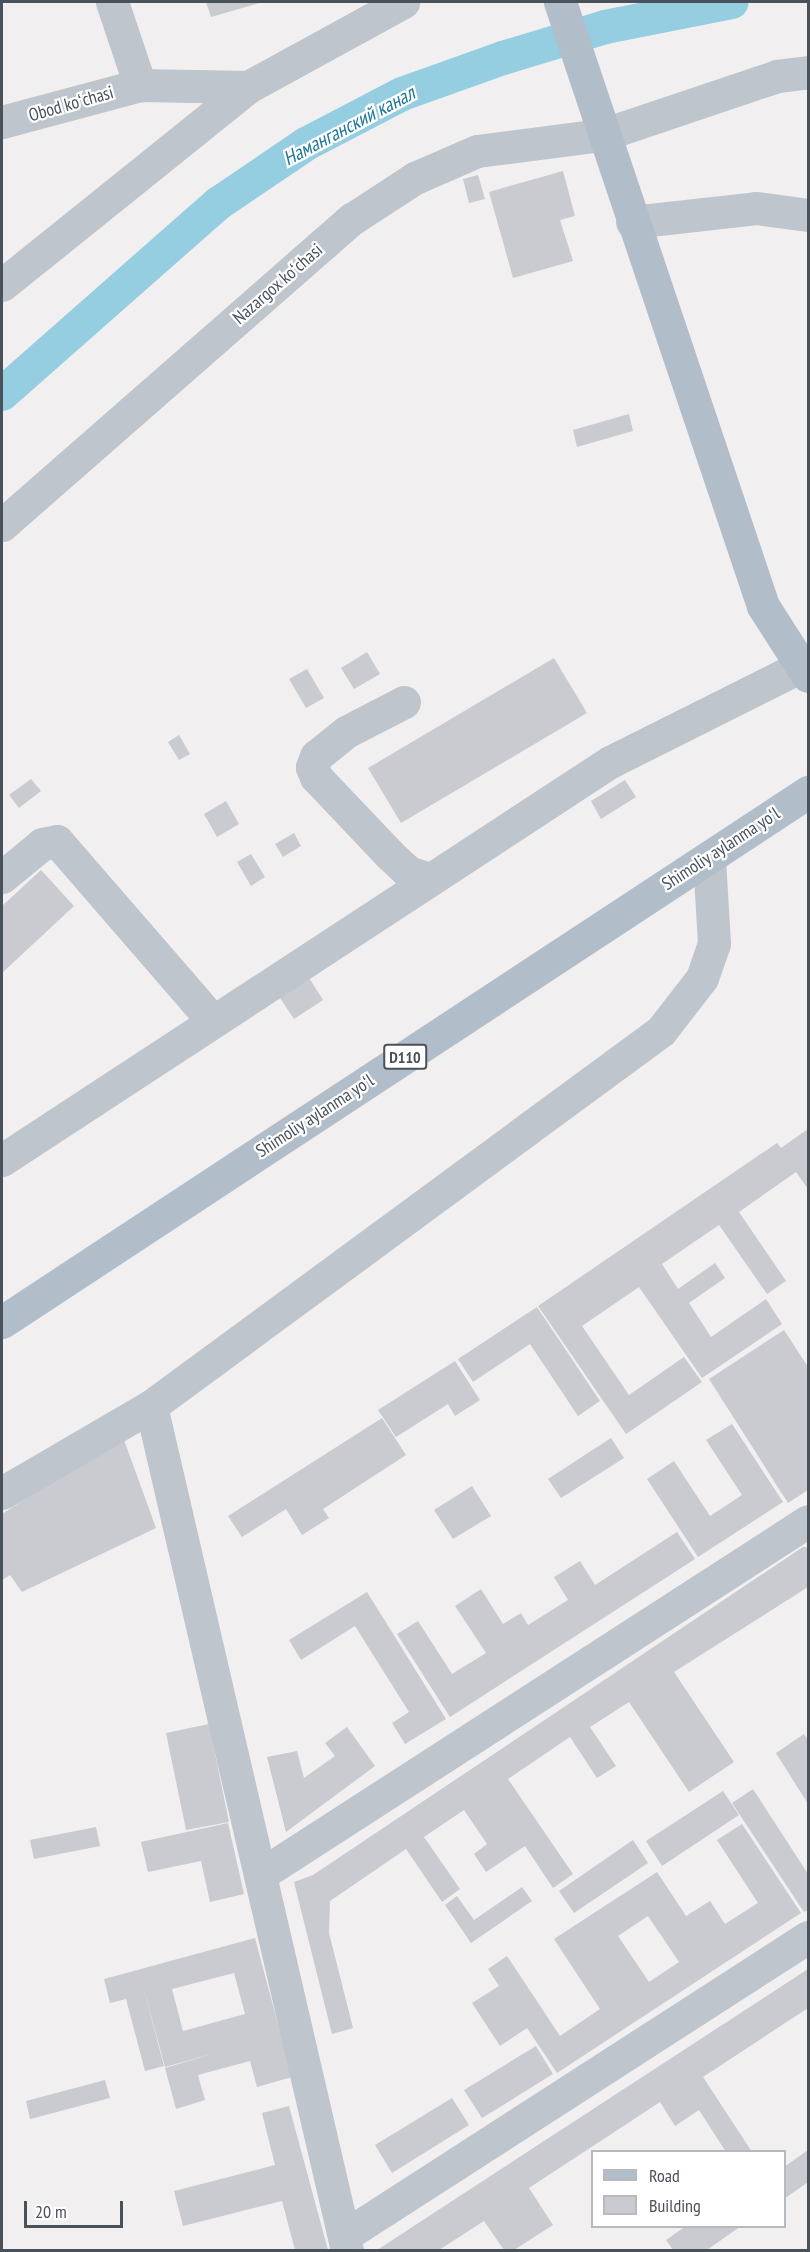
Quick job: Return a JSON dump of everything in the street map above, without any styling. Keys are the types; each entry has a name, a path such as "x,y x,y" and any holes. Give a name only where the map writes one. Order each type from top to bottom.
{"main road":[{"path":"560,2 632,222 763,606 805,671"},
{"name":"Shimoliy aylanma yoʻl","path":"2,1322 808,792"}],"street":[{"path":"112,2 140,85"},
{"path":"2,285 248,87 403,2"},
{"name":"Nazargox koʻchasi","path":"2,525 352,219 406,184 477,151 600,125 777,76 808,72"},
{"name":"Obod koʻchasi","path":"2,122 140,85 248,87"},
{"path":"632,222 756,208 808,215"},
{"path":"2,1160 427,878 610,762 805,671"},
{"path":"404,702 346,732 316,756 312,767 316,777 408,872 427,878"},
{"path":"2,877 42,844 57,841 212,1020"},
{"path":"2,1493 151,1406 661,1031 702,978 714,943 709,858"},
{"path":"151,1406 346,2243 808,1936"},
{"path":"260,1875 808,1521"}],"building":[{"path":"206,2 263,2 211,17"},
{"path":"563,171 575,216 560,220 573,261 513,278 489,192"},
{"path":"478,175 485,199 469,203 463,179"},
{"path":"629,414 633,431 577,447 573,430"},
{"path":"367,652 380,674 354,689 341,668"},
{"path":"554,658 587,713 401,823 368,768"},
{"path":"307,669 324,698 306,708 289,679"},
{"path":"179,735 190,754 179,760 168,742"},
{"path":"31,779 41,791 19,808 9,795"},
{"path":"625,780 636,797 601,819 591,801"},
{"path":"226,801 239,824 217,837 204,814"},
{"path":"294,833 301,846 283,857 275,844"},
{"path":"251,854 265,877 251,886 237,862"},
{"path":"41,870 74,906 2,973 2,906"},
{"path":"306,973 323,1000 294,1019 276,992"},
{"path":"808,1129 808,1189 796,1172 739,1212 786,1281 767,1294 719,1225 662,1264 678,1289 715,1263 725,1278 689,1303 711,1337 766,1299 782,1324 702,1378 639,1287 582,1326 629,1395 684,1357 702,1382 626,1434 538,1306 777,1143 781,1148"},
{"path":"537,1307 600,1401 578,1416 530,1344 473,1382 458,1359"},
{"path":"784,1330 808,1367 808,1490 788,1503 709,1379"},
{"path":"455,1361 480,1400 455,1416 448,1404 396,1437 378,1410"},
{"path":"382,1418 406,1455 323,1509 329,1518 302,1535 286,1509 242,1537 228,1516"},
{"path":"732,1424 783,1502 698,1557 647,1479 674,1461 710,1516 742,1495 706,1440"},
{"path":"123,1437 156,1528 22,1592 10,1575 2,1580 2,1514"},
{"path":"611,1438 624,1458 561,1498 548,1479"},
{"path":"472,1486 491,1516 453,1539 434,1510"},
{"path":"677,1532 695,1559 450,1717 397,1634 418,1621 452,1674 486,1653 455,1606 481,1589 503,1624 521,1613 528,1625 568,1600 554,1577 580,1561 595,1585"},
{"path":"803,1547 808,1547 808,1587 674,1672 734,1762 689,1792 629,1702 590,1727 616,1766 597,1778 570,1737 508,1779 573,1874 553,1888 525,1846 486,1872 474,1854 487,1844 464,1810 424,1837 460,1889 442,1902 406,1849 330,1901 329,1933 353,2028 332,2034 294,1882 313,1875"},
{"path":"367,1592 446,1719 405,1744 392,1723 409,1712 355,1626 301,1660 289,1640"},
{"path":"209,1724 229,1822 186,1830 166,1733"},
{"path":"347,1727 375,1766 286,1832 267,1757 297,1751 304,1778 335,1756 325,1743"},
{"path":"804,1734 808,1740 808,1804 776,1753"},
{"path":"753,1789 808,1874 808,1910 804,1912 732,1803"},
{"path":"723,1791 739,1815 662,1866 646,1841"},
{"path":"228,1823 244,1894 210,1902 201,1861 148,1872 141,1842"},
{"path":"742,1824 801,1913 557,2073 527,2028 500,2046 472,2003 499,1986 488,1969 507,1956 560,2036 600,2009 554,1939 657,1872 686,1916 710,1901 725,1924 758,1903 717,1840","holes":["648,1916 679,1962 649,1982 618,1936"]},
{"path":"96,1827 100,1846 34,1859 30,1840"},
{"path":"633,1840 648,1863 574,1913 559,1891"},
{"path":"522,1887 532,1901 471,1943 445,1905 457,1896 474,1920"},
{"path":"255,1938 292,2077 257,2087 250,2061 198,2075 205,2100 176,2109 165,2068 215,2053 165,2067 141,1979 164,2066 145,2071 126,1999 110,2003 104,1979","holes":["234,1973 245,2014 183,2031 172,1989"]},
{"path":"808,1969 808,2008 703,2077 751,2150 725,2150 699,2110 675,2126 660,2102 529,2188 553,2225 514,2250 504,2250 484,2221 439,2250 377,2250"},
{"path":"536,2046 553,2074 482,2118 464,2090"},
{"path":"105,2080 110,2098 30,2119 26,2101"},
{"path":"452,2098 469,2125 392,2173 375,2145"},
{"path":"289,2106 328,2250 295,2250 282,2201 183,2226 174,2191 275,2165 262,2113"},
{"path":"808,2150 808,2182 786,2198 786,2166"},
{"path":"683,2228 738,2228 707,2250 673,2250 666,2240"}],"waterway":[{"name":"Наманганский канал","path":"2,394 219,203 306,144 402,94 503,58 605,27 732,2"}]}
